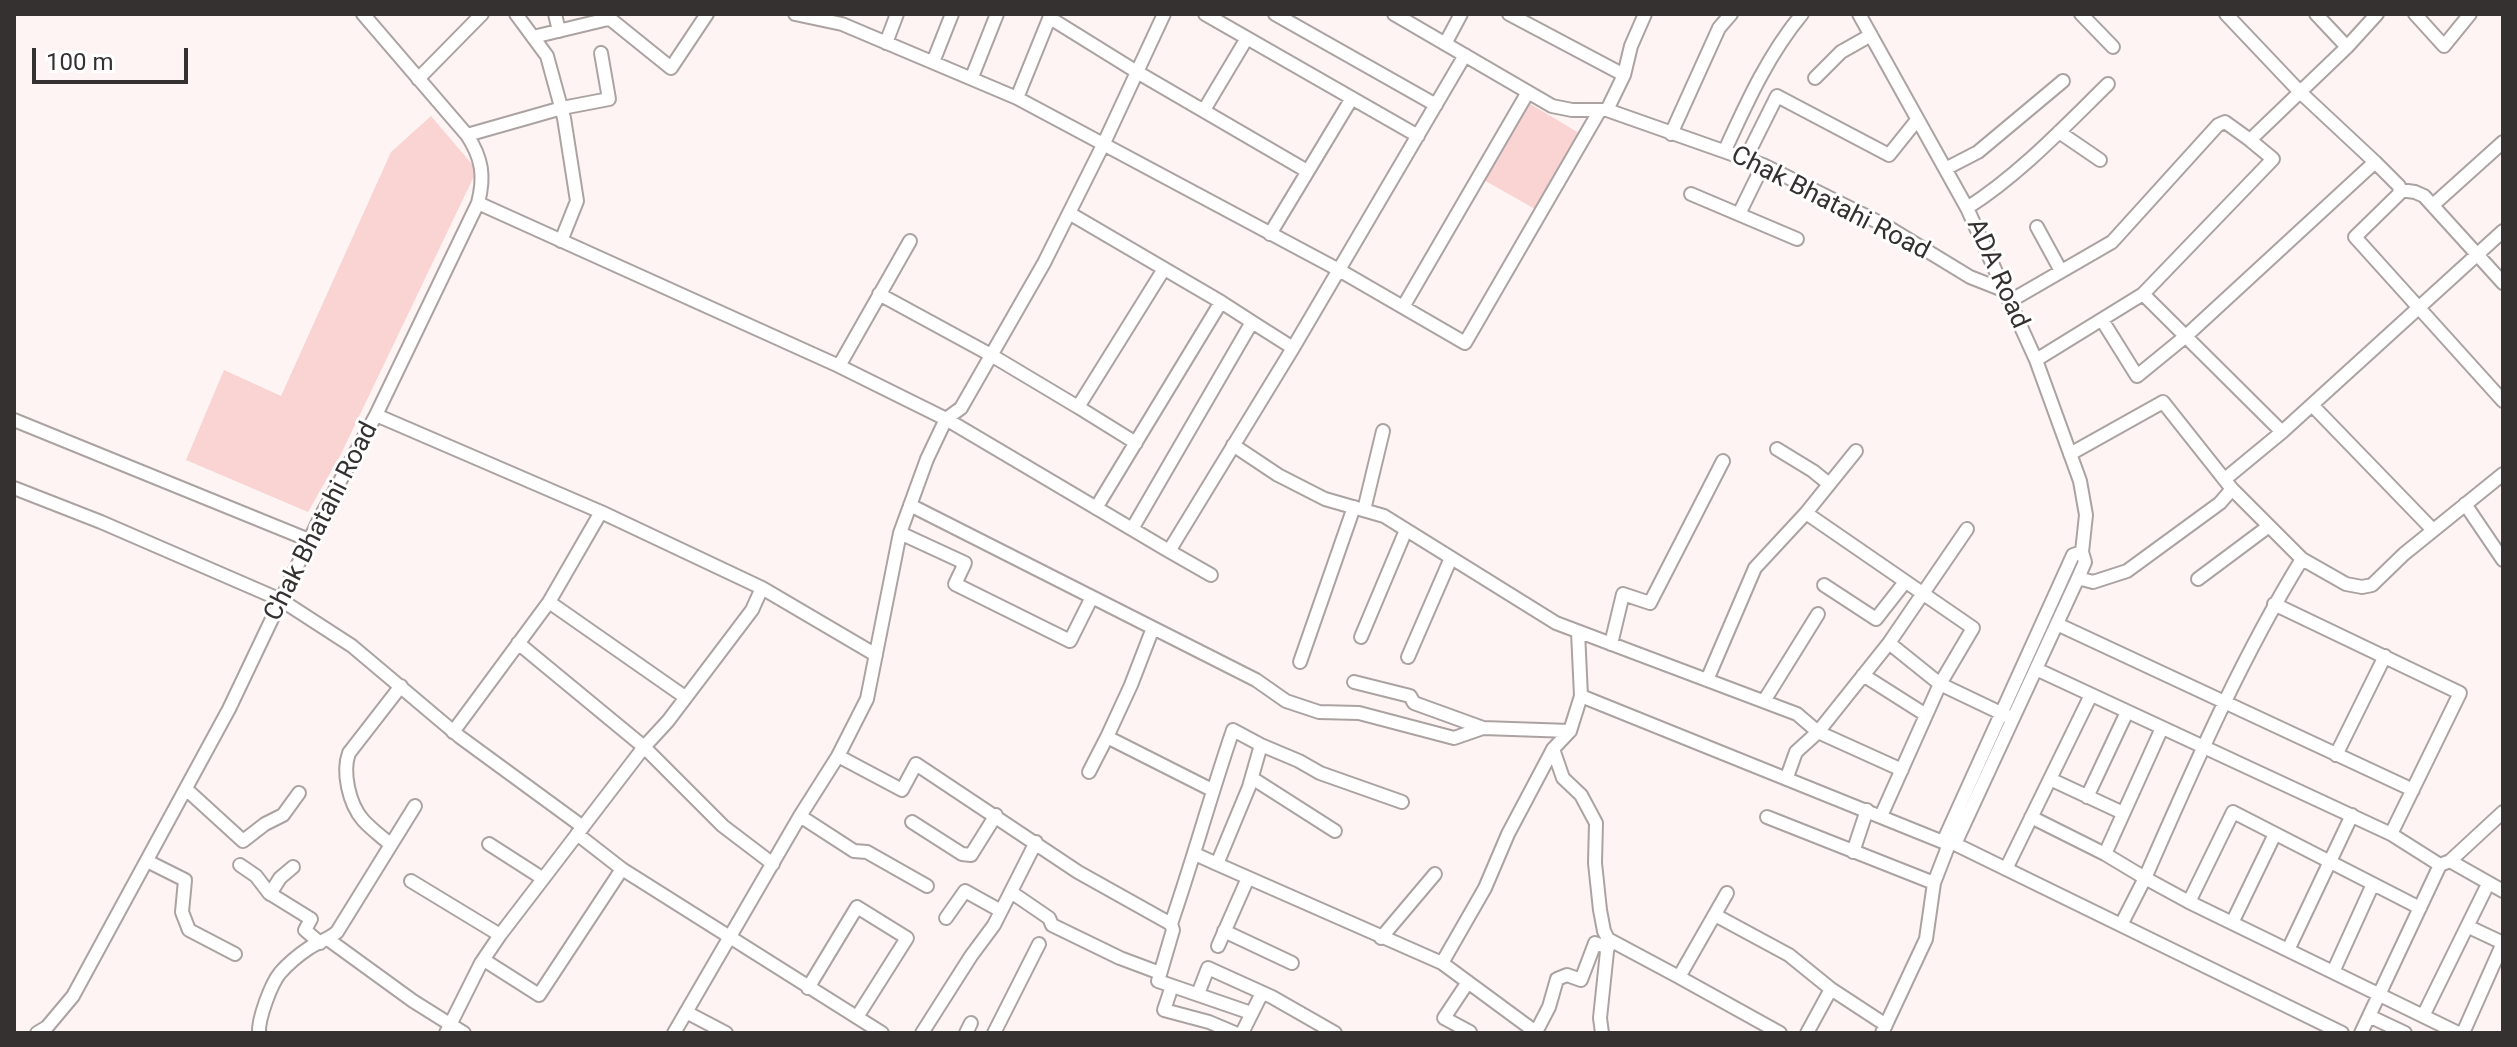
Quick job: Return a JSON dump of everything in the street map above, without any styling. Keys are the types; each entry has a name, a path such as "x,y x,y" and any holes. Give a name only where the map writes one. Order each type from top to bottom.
{"street":[{"name":"Chak Bhatahi Road","path":"37,1033 47,1027 73,996 229,709 309,540 376,415 478,203 483,168 477,150 363,14"},
{"path":"418,79 482,14"},
{"path":"516,14 547,56 562,108 577,201 561,241"},
{"path":"555,14 559,31"},
{"path":"533,37 606,17 671,68 707,14"},
{"path":"796,14 844,19 886,43 1017,98 1339,270 1465,343 1624,75 1642,15"},
{"path":"886,43 897,14"},
{"path":"933,62 952,14"},
{"path":"972,77 997,14"},
{"path":"674,1033 838,756 867,699 900,533 927,459 946,419 961,408 1044,263 1164,14"},
{"path":"1205,14 1418,136"},
{"path":"1275,14 1436,105"},
{"name":"Chak Bhatahi Road","path":"1394,14 1552,106 1572,110 1604,110 1763,165 1888,227 1970,277 2007,295"},
{"path":"1445,44 1461,14"},
{"path":"1509,14 1624,75"},
{"path":"1671,134 1719,28 1731,14"},
{"path":"1725,150 1762,71 1785,33 1802,14"},
{"name":"ADA Road","path":"1859,14 1947,168 2007,295 2036,360 2080,481 2086,515 2082,552 2085,562 2013,720 1949,843"},
{"path":"2081,14 2113,47"},
{"path":"2226,14 2300,92 2399,186 2400,193 2355,237 2503,401"},
{"path":"2316,14 2347,47"},
{"path":"2250,140 2377,14"},
{"path":"2415,14 2444,46 2470,14"},
{"path":"1017,98 1051,16 1137,72 1307,171"},
{"path":"1815,78 1841,52 1871,35"},
{"path":"1204,110 1247,38"},
{"path":"467,135 562,108 609,99 601,53"},
{"path":"1169,551 1293,348 1465,55"},
{"path":"1947,168 1978,152 2063,81"},
{"path":"1967,208 1996,189 2108,84"},
{"path":"1403,307 1528,92"},
{"path":"1746,158 1777,96 1889,155 1917,120"},
{"path":"1270,234 1352,98"},
{"path":"2007,295 2061,271 2112,242 2218,125 2225,122 2273,159 2143,294 2036,360"},
{"path":"2059,132 2100,160"},
{"path":"2433,205 2503,142"},
{"path":"2102,320 2137,376 2186,336 2375,162"},
{"path":"1739,214 1763,165"},
{"path":"2400,190 2419,193 2433,205 2503,283"},
{"path":"1691,194 1797,239"},
{"path":"478,203 839,366 946,419 1211,575"},
{"path":"1069,213 1293,348"},
{"path":"2037,227 2061,271"},
{"path":"2078,578 2093,582 2127,571 2220,503 2229,484 2282,432 2503,231"},
{"path":"839,366 910,241"},
{"path":"1078,407 1164,269"},
{"path":"879,294 991,355 1136,443"},
{"path":"2143,294 2282,432"},
{"path":"1096,508 1221,302"},
{"path":"1132,529 1252,322"},
{"path":"2070,454 2163,402 2229,484 2302,559 2346,584 2362,587 2372,585 2404,554 2503,474"},
{"path":"2312,405 2433,530"},
{"path":"376,415 601,512 762,588 876,655"},
{"path":"14,420 309,540"},
{"path":"1300,662 1359,508 1383,431"},
{"path":"1233,445 1278,475 1325,499 1384,516 1556,623 1797,714 1818,732 1902,770"},
{"path":"1777,449 1829,484"},
{"path":"1707,680 1755,568 1806,513 1856,451"},
{"path":"1611,644 1623,594 1650,603 1723,461"},
{"path":"14,488 281,600 352,646 453,732 580,831 622,869 882,1033"},
{"path":"2465,504 2503,560"},
{"path":"910,505 1256,680 1286,701 1319,712 1359,713 1454,738 1483,728"},
{"path":"453,732 549,602 601,512"},
{"path":"1806,513 1973,628 1940,684 1881,816"},
{"path":"2198,579 2269,526"},
{"path":"1787,777 1796,752 1818,732 1889,643 1967,529"},
{"path":"1361,637 1406,530"},
{"path":"900,533 965,563"},
{"path":"977,539 955,584 1070,641 1092,597"},
{"path":"1715,915 1789,955 1884,1029 1926,939 1934,883 2000,713 2073,555 2082,552"},
{"path":"1408,657 1451,558"},
{"path":"2121,925 2224,702 2274,604 2302,559"},
{"path":"1824,585 1876,619 1905,582"},
{"path":"448,1028 500,935 752,610 762,588"},
{"path":"549,602 685,697"},
{"path":"2274,604 2460,693 2391,834"},
{"path":"1764,701 1818,614"},
{"path":"2057,624 2413,790"},
{"path":"1089,772 1131,685 1153,628"},
{"path":"1442,963 1485,888 1508,834 1553,749 1570,731 1581,696 1578,632"},
{"path":"518,643 644,747 723,826 773,864"},
{"path":"1889,643 1940,684 2013,720"},
{"path":"2336,755 2385,656"},
{"path":"2036,669 2352,815 2503,891"},
{"path":"1863,675 1926,715"},
{"path":"1354,682 1410,696 1414,703 1483,728 1570,731"},
{"path":"391,845 357,813 345,763 349,753 401,686"},
{"path":"2006,869 2091,695"},
{"path":"1581,696 1949,843 2342,1033"},
{"path":"2087,797 2127,712"},
{"path":"2105,854 2162,728"},
{"path":"1251,1013 1158,981 1173,930 1171,924 1233,730 1320,773 1402,802"},
{"path":"1107,737 1212,790"},
{"path":"1217,864 1252,778 1261,745"},
{"path":"1553,749 1563,778 1581,795 1596,823 1600,910 1608,943 1600,1018 1602,1033"},
{"path":"838,756 902,790 916,764 1078,872 1171,924"},
{"path":"1252,778 1335,831"},
{"path":"2050,779 2123,813"},
{"path":"186,789 243,841 283,815 299,793"},
{"path":"259,1033 258,1026 280,973 310,948 324,942 344,922 415,806"},
{"path":"1853,852 1867,810"},
{"path":"2189,902 2233,812 2420,908"},
{"path":"2361,1033 2420,908 2445,863 2503,812"},
{"path":"912,822 962,854 971,855 996,815"},
{"path":"2288,950 2352,815"},
{"path":"800,816 854,851 867,852 927,886"},
{"path":"1767,817 1934,883"},
{"path":"2031,817 2105,854 2189,902 2460,1033 2503,943 2469,927"},
{"path":"2232,923 2275,834"},
{"path":"922,1033 1001,911 1036,842"},
{"path":"489,844 542,878"},
{"path":"1195,854 1442,963 1536,1032 1549,1007 1557,979 1567,975 1581,980 1595,943 1608,943 1679,977 1780,1033"},
{"path":"147,861 185,880 182,912 189,930 235,954"},
{"path":"240,865 256,876 270,894 311,919 305,930 413,1001 448,1028 464,1033"},
{"path":"270,894 280,878 293,867"},
{"path":"484,960 539,995 622,869"},
{"path":"1381,938 1435,874"},
{"path":"1218,946 1248,878"},
{"path":"411,881 500,935"},
{"path":"2333,972 2373,884"},
{"path":"2423,1016 2488,884"},
{"path":"946,918 965,891 1001,911"},
{"path":"1011,892 1049,918 1052,925 1120,958 1160,973"},
{"path":"1679,977 1727,893"},
{"path":"808,988 857,907 907,938 857,1017"},
{"path":"1224,931 1292,963"},
{"path":"994,1033 1039,944"},
{"path":"1198,994 1208,968 1335,1033"},
{"path":"1468,982 1444,1018 1470,1032"},
{"path":"1172,986 1164,1010 1209,1022 1235,1033"},
{"path":"1807,1033 1831,989"},
{"path":"1242,1033 1262,993"},
{"path":"686,1012 726,1033"},
{"path":"2369,1016 2405,1033"}],"shaded area":[{"path":"1527,102 1579,133 1535,209 1482,179"},
{"path":"431,116 477,170 341,454 308,512 186,460 224,370 281,396 391,152"}]}
